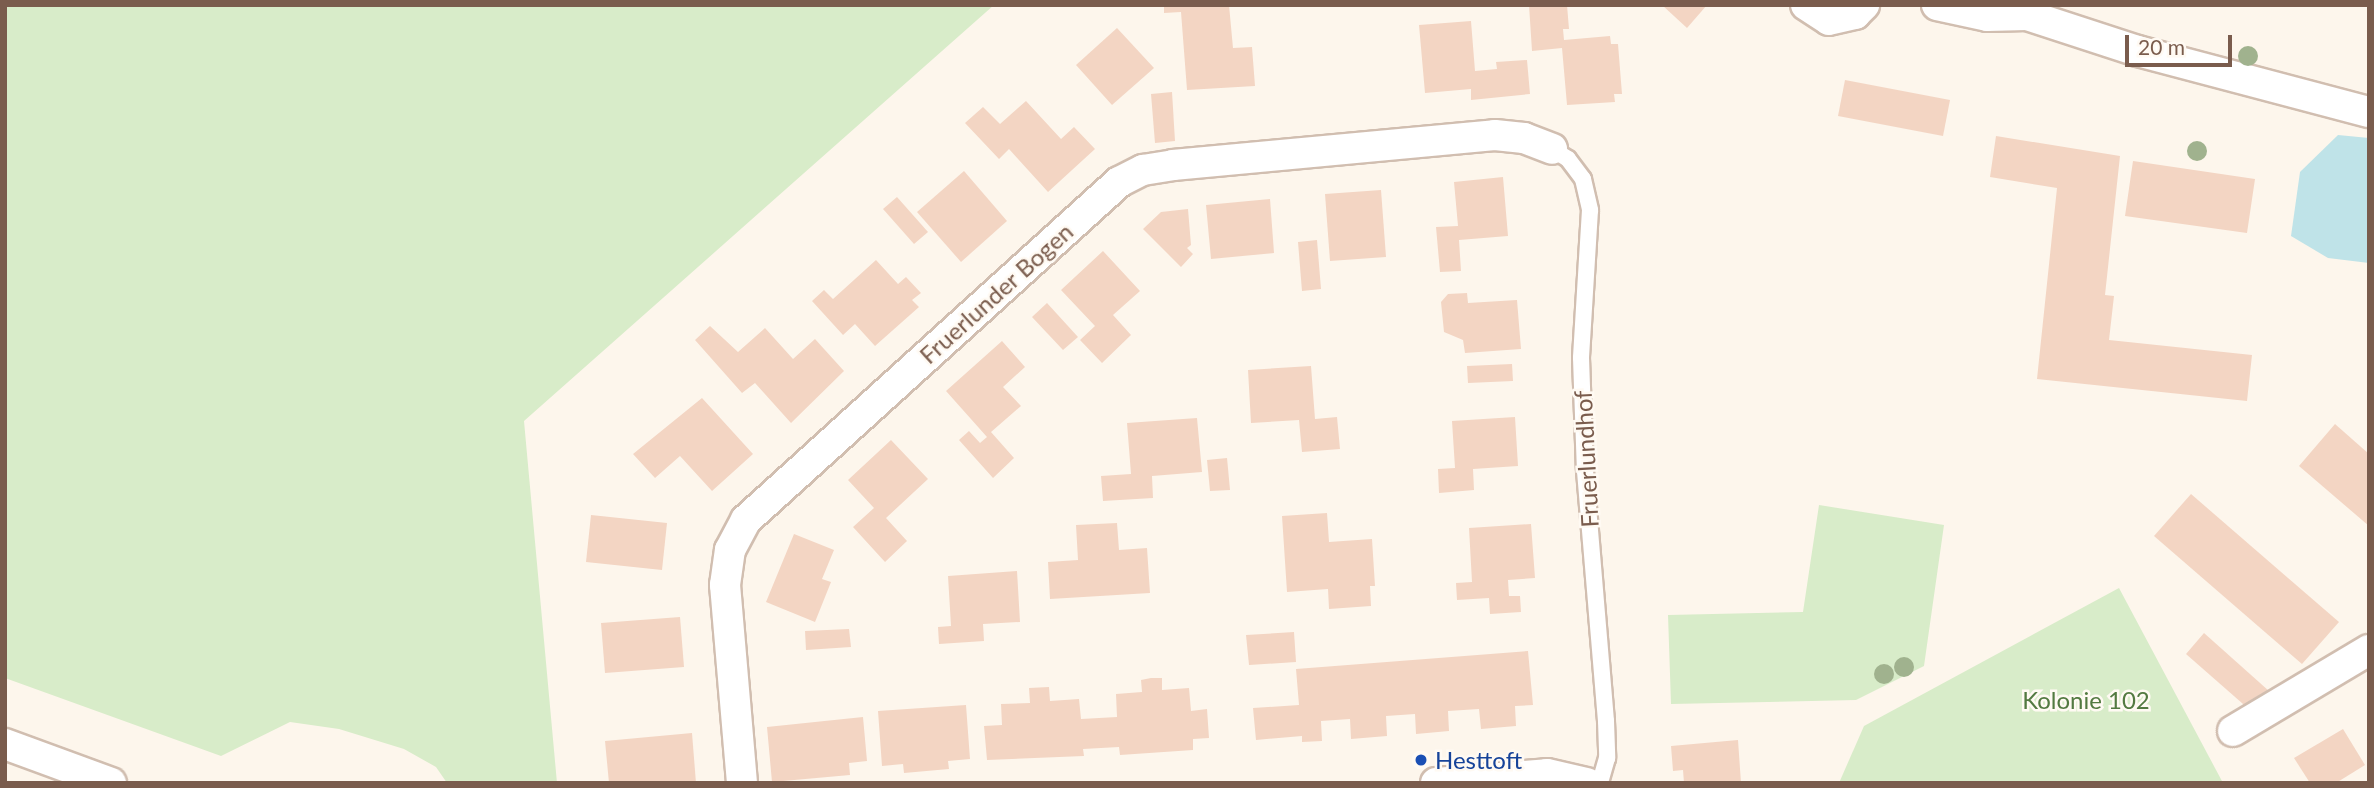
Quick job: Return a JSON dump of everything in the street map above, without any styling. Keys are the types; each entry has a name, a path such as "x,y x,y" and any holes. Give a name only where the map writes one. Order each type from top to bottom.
{"street":[{"path":"1806,5 1829,20 1842,19 1864,5"},
{"path":"1937,5 1987,16 2026,9 2138,51 2369,112"},
{"name":"Fruerlunder Bogen","path":"743,783 725,585 730,550 746,520 1119,182 1143,170 1173,165 1495,135 1524,138 1552,149"},
{"path":"2233,731 2369,650"},
{"path":"5,744 111,783"},
{"path":"1436,783 1547,774 1587,783"}],"lane":[{"name":"Fruerlundhof","path":"1552,149 1568,159 1583,178 1590,210 1581,358 1585,471 1606,721 1606,758 1600,783"}],"green space":[{"path":"5,5 994,5 524,421 557,783 447,783 436,767 404,749 339,729 290,722 221,756 5,678"},
{"path":"1819,505 1944,525 1924,666 1856,700 1671,704 1668,615 1803,612"},
{"name":"Kolonie 102","path":"2119,588 2223,783 1839,783 1864,726"}],"water":[{"path":"2338,135 2369,138 2369,263 2328,258 2291,236 2300,172"}],"building":[{"path":"1164,5 1229,5 1233,48 1252,47 1255,86 1187,90 1181,12 1164,13"},
{"path":"1529,5 1567,5 1569,29 1563,29 1564,40 1610,36 1611,44 1618,44 1622,94 1614,94 1615,102 1567,105 1562,48 1532,51"},
{"path":"1662,5 1707,5 1687,28"},
{"path":"1471,21 1475,71 1497,69 1496,62 1527,60 1530,94 1471,100 1471,89 1425,93 1419,25"},
{"path":"1117,28 1154,68 1112,105 1076,65"},
{"path":"1845,80 1950,100 1943,136 1838,116"},
{"path":"1172,92 1175,141 1155,143 1151,94"},
{"path":"1026,101 1061,139 1074,127 1095,149 1048,192 1009,149 999,159 965,123 983,107 1000,124"},
{"path":"1996,136 2120,156 2105,295 2114,296 2109,340 2252,355 2247,401 2037,379 2057,188 1990,177"},
{"path":"2133,161 2255,179 2247,233 2125,216"},
{"path":"964,171 1007,221 961,262 917,212"},
{"path":"1503,177 1508,236 1459,240 1461,271 1440,272 1436,227 1458,226 1454,182"},
{"path":"1381,190 1386,257 1330,261 1325,194"},
{"path":"897,197 928,232 914,244 883,209"},
{"path":"1270,199 1274,253 1211,259 1206,205"},
{"path":"1188,209 1191,245 1187,248 1193,254 1181,267 1143,229 1161,212"},
{"path":"1317,240 1321,289 1302,291 1298,242"},
{"path":"1103,251 1140,291 1113,315 1131,335 1102,363 1080,340 1095,326 1061,290"},
{"path":"876,260 898,284 906,277 921,293 912,300 919,307 875,346 855,324 843,335 812,301 824,290 833,299"},
{"path":"1467,293 1468,303 1517,300 1521,349 1465,353 1463,340 1444,332 1441,302 1448,294"},
{"path":"1047,303 1078,337 1063,350 1032,317"},
{"path":"710,326 738,352 765,328 793,359 815,339 844,371 791,423 755,383 742,393 695,340"},
{"path":"1002,341 1025,367 1003,387 1021,406 991,432 1014,458 993,478 959,440 969,431 980,443 987,437 946,391"},
{"path":"1512,364 1513,381 1468,383 1467,366"},
{"path":"1311,366 1315,419 1337,417 1340,449 1302,452 1299,420 1251,423 1248,370"},
{"path":"702,398 753,454 712,491 680,456 655,478 633,454"},
{"path":"1515,417 1518,466 1473,469 1474,490 1439,493 1438,469 1455,468 1452,421"},
{"path":"1197,418 1202,472 1152,476 1153,498 1103,501 1101,476 1131,474 1127,423"},
{"path":"2335,424 2369,454 2369,526 2299,466"},
{"path":"891,440 928,479 886,518 907,541 885,562 853,527 874,508 848,480"},
{"path":"1227,458 1230,490 1210,491 1207,460"},
{"path":"2191,494 2339,622 2302,664 2154,536"},
{"path":"1327,513 1329,542 1372,539 1375,586 1370,586 1371,606 1329,609 1328,589 1287,592 1282,516"},
{"path":"591,515 667,523 662,570 586,562"},
{"path":"1117,523 1119,550 1147,548 1150,593 1050,599 1048,562 1078,560 1076,525"},
{"path":"1531,524 1535,578 1508,580 1509,596 1520,596 1521,612 1490,614 1489,598 1457,600 1456,583 1472,582 1469,528"},
{"path":"794,534 834,550 822,579 831,582 815,622 766,602"},
{"path":"1017,571 1020,622 983,624 984,641 939,644 938,627 951,626 948,576"},
{"path":"680,617 684,667 605,673 601,623"},
{"path":"849,629 851,647 806,650 805,631"},
{"path":"1294,632 1296,662 1249,665 1246,635"},
{"path":"2204,633 2269,691 2251,711 2186,654"},
{"path":"1528,651 1533,705 1515,706 1516,726 1481,729 1479,709 1448,711 1449,731 1416,734 1415,714 1386,716 1387,736 1351,739 1350,719 1321,721 1322,741 1302,742 1302,736 1256,740 1253,708 1299,705 1296,669"},
{"path":"1162,678 1162,690 1189,688 1191,711 1207,709 1209,738 1193,739 1193,750 1120,755 1119,747 1083,749 1084,756 987,760 984,726 1002,725 1001,704 1030,703 1029,688 1049,687 1050,701 1079,699 1081,719 1117,717 1116,694 1142,692 1141,680"},
{"path":"966,705 970,759 948,761 949,769 904,773 903,764 882,766 878,711"},
{"path":"863,717 867,761 849,763 850,775 772,782 767,727"},
{"path":"2343,729 2365,765 2336,783 2310,783 2294,758"},
{"path":"692,733 696,783 609,783 605,741"},
{"path":"1738,740 1741,783 1684,783 1683,770 1673,771 1671,746"}],"place":[{"name":"Hesttoft","path":"1421,760"}]}
